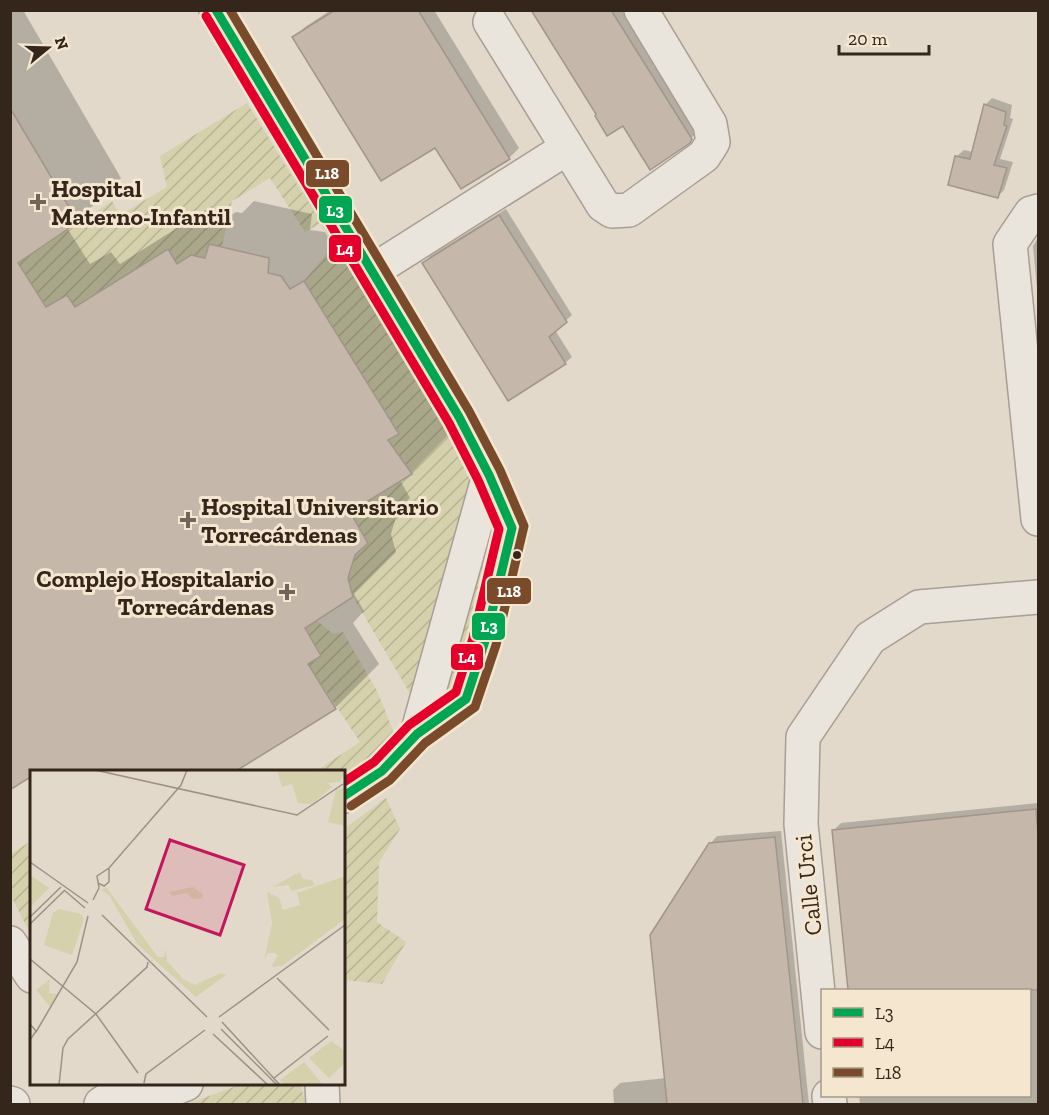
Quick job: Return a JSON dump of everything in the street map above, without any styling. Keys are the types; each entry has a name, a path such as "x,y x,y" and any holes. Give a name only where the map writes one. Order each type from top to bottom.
{"street":[{"path":"216,10 459,417 489,475 512,528 485,640 466,699 417,734 382,771 345,795"},
{"path":"490,22 603,205 612,212 629,210 704,156 713,142 710,124 641,10"},
{"path":"371,272 567,148"},
{"path":"1035,212 1010,244 1038,519"},
{"name":"Calle Urci","path":"821,1022 801,824 803,737 870,638 919,607 1038,597"},
{"path":"10,943 30,973"},
{"path":"104,1095 134,1101 159,1095 182,1085"},
{"path":"322,1085 323,1104"}],"shaded area":[{"path":"247,103 321,223 305,232 270,178 232,201 222,247 209,244 205,258 191,255 177,264 168,249 75,307 67,295 46,307 18,263 112,201 120,215 167,187 160,156"},
{"path":"347,229 512,528 466,699 415,702 353,597 348,578 355,555 350,512 411,474 388,440 399,433 304,281"},
{"path":"309,614 333,634 343,632 377,691 396,738 345,780 345,770 318,770 360,742 308,664 321,656 300,620"},
{"path":"386,798 400,829 379,862 377,922 406,942 382,984 346,980 346,1013 345,1013 345,828"},
{"path":"30,842 30,933 11,896 11,854"},
{"path":"239,1085 300,1085 306,1104 187,1104"}],"building":[{"path":"335,10 418,10 510,159 461,189 435,148 381,181 292,37"},
{"path":"531,10 611,10 692,139 690,143 650,170 623,126 607,136 596,114"},
{"path":"984,104 1006,112 1004,125 1007,126 994,165 1007,168 998,198 948,185 955,156 970,159"},
{"name":"Hospital Universitario Torrecárdenas","path":"10,108 78,222 18,263 46,307 67,295 75,307 168,249 177,264 191,255 205,258 209,244 269,258 268,273 281,276 290,289 304,281 399,434 388,440 412,474 350,512 368,543 355,555 348,578 353,597 305,628 321,656 308,664 336,709 238,770 30,770 30,777 10,790"},
{"path":"499,215 567,322 549,337 566,364 508,401 422,263"},
{"path":"1036,809 1038,990 848,989 832,830"},
{"path":"775,837 803,1104 667,1104 650,935 709,843"}],"transit line":[{"name":"L3","path":"216,10 459,417 489,475 512,528 485,641 466,699 417,734 382,771 345,795"},
{"name":"L18","path":"230,10 469,411 500,470 524,526 496,645 475,707 425,743 390,780 351,806"},
{"name":"L4","path":"206,16 449,423 478,480 499,529 473,638 456,692 409,725 374,762 345,781"}],"place":[{"name":"Hospital Materno-Infantil","path":"38,202"},
{"name":"Hospital Universitario Torrecárdenas","path":"188,520"},
{"name":"Complejo Hospitalario Torrecárdenas","path":"287,592"}]}
